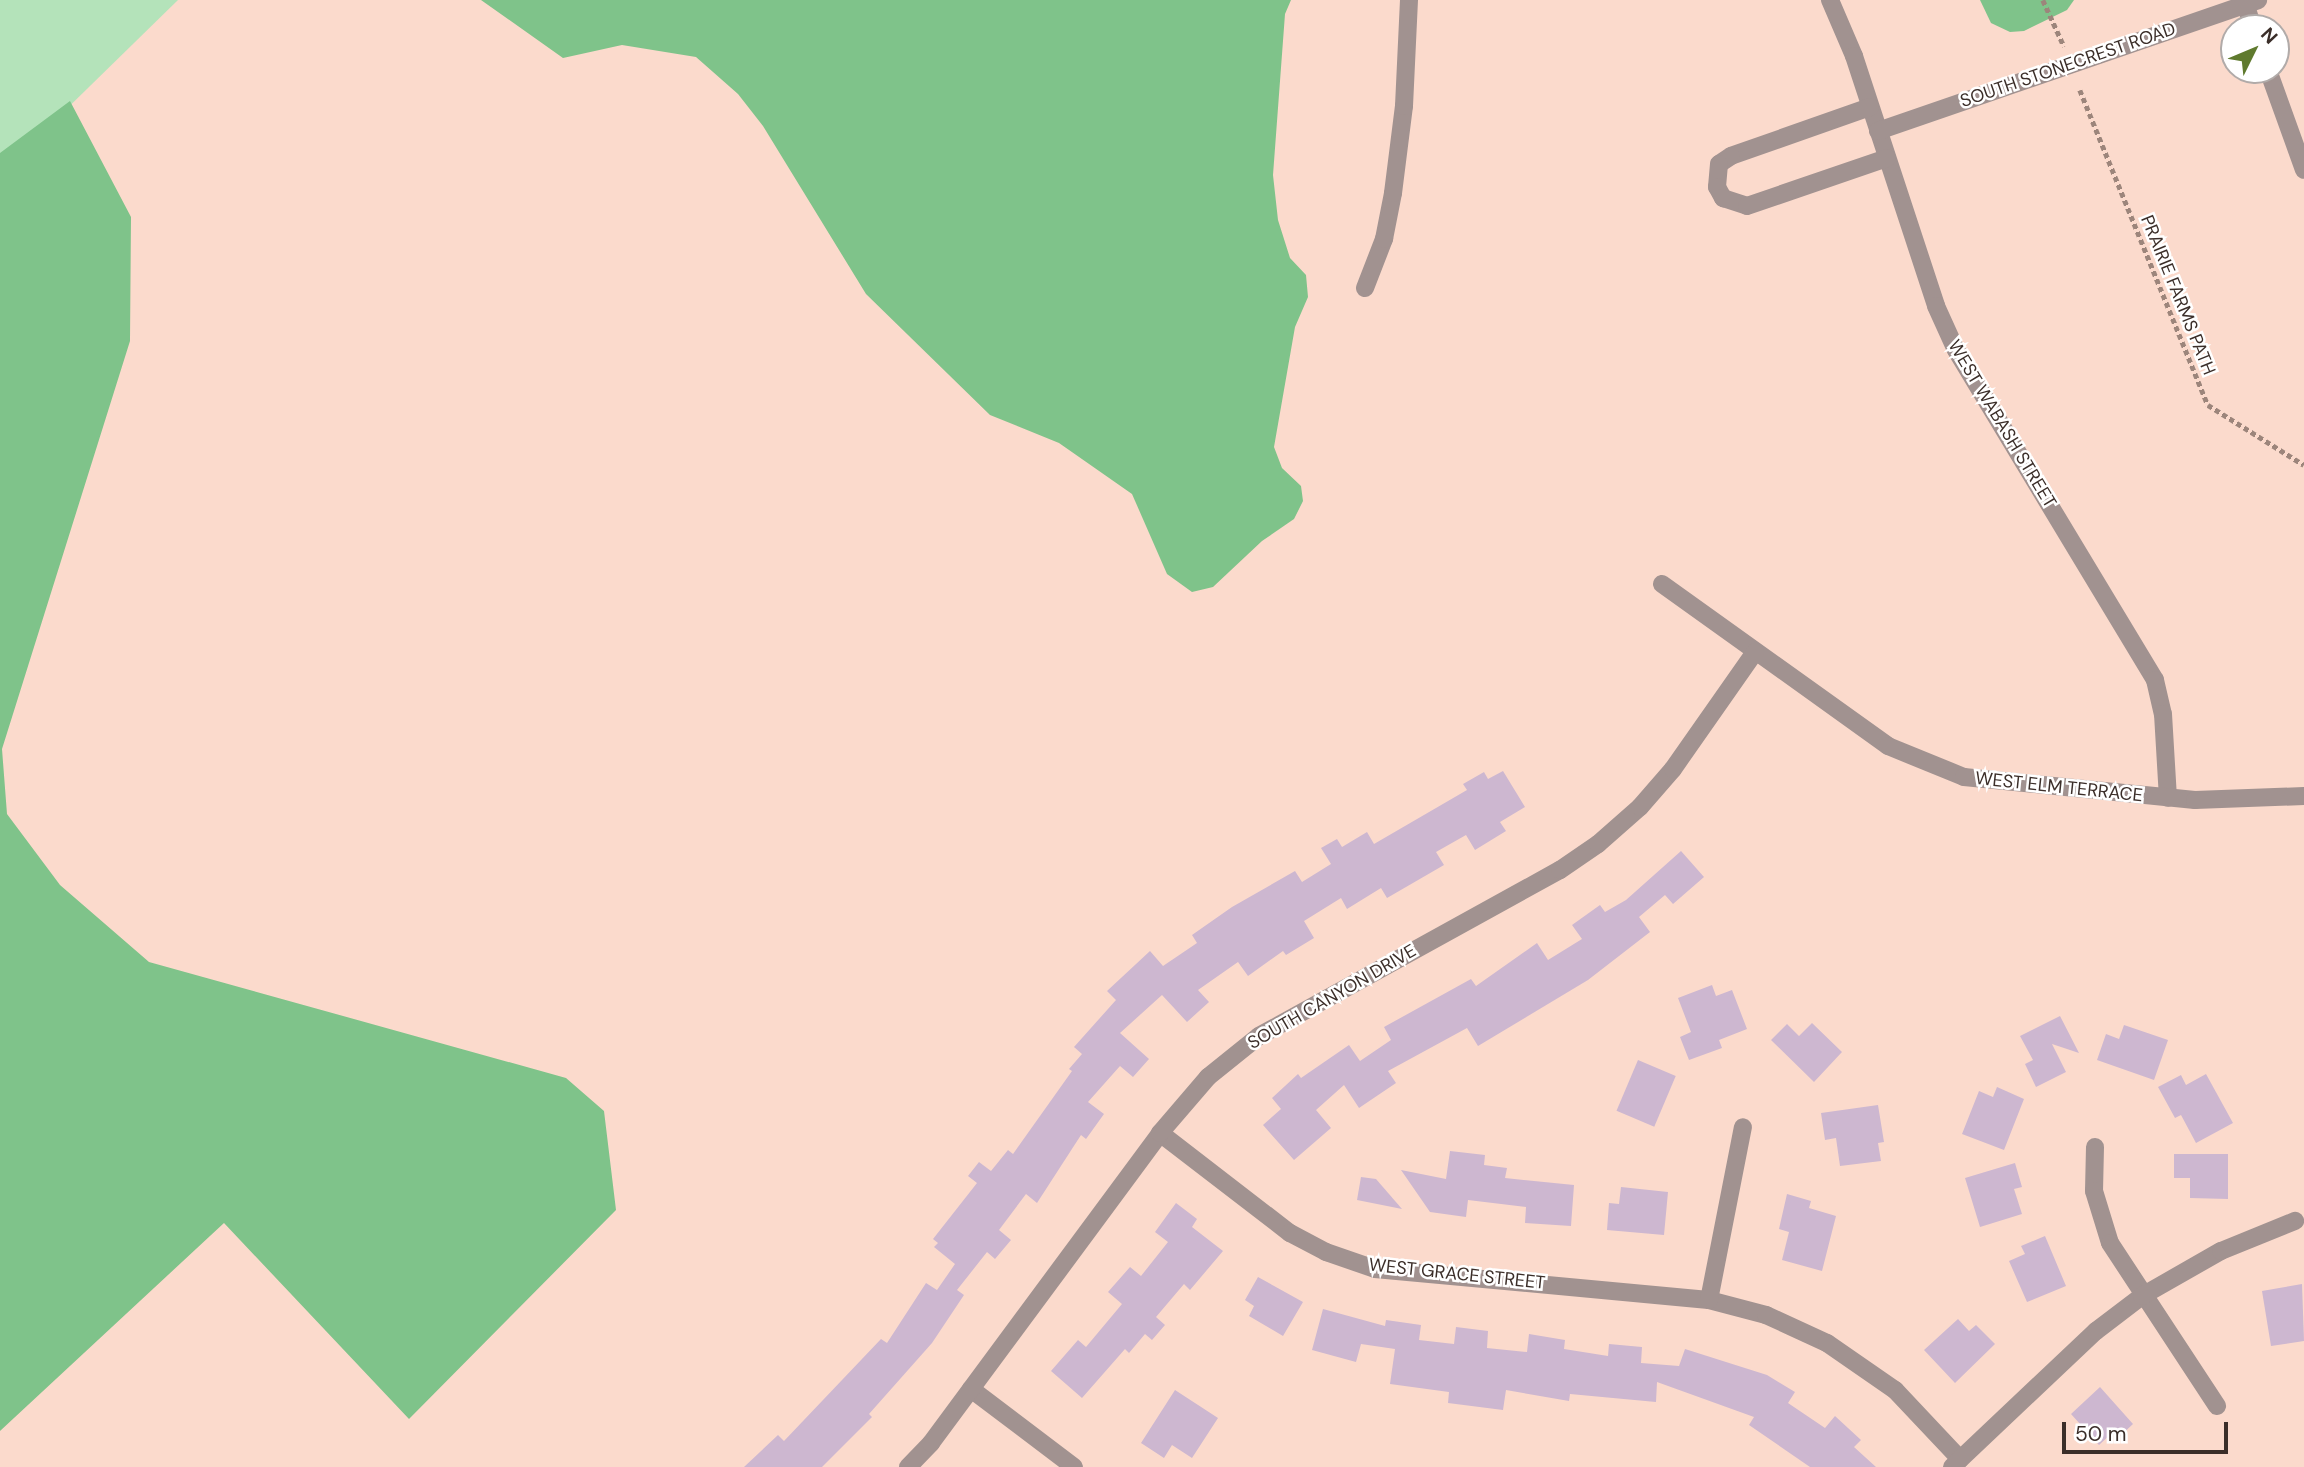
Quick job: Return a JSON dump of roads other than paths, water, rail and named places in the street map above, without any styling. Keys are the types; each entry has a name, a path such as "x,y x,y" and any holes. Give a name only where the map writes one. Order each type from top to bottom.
{"street":[{"path":"1365,288 1384,239 1393,193 1404,106 1409,0"},
{"name":"WEST WABASH STREET","path":"1830,0 1956,350 2155,680 2164,715 2168,798"},
{"name":"SOUTH STONECREST ROAD","path":"1878,131 2249,1"},
{"path":"2273,84 2304,170"},
{"path":"1870,107 1731,156 1718,164 1717,187 1723,198 1747,206 1887,158"},
{"name":"WEST ELM TERRACE","path":"1662,584 1858,726 1930,766 1992,783 2168,798 2248,801 2304,796"},
{"name":"SOUTH CANYON DRIVE","path":"908,1467 971,1389 1160,1133 1208,1077 1259,1036 1560,870 1598,844 1640,807 1673,769 1755,652"},
{"path":"1709,1300 1743,1127"},
{"name":"WEST GRACE STREET","path":"1160,1133 1290,1233 1326,1252 1376,1269 1709,1300 1766,1315 1827,1343 1895,1390 1956,1463"},
{"path":"2095,1147 2094,1191 2110,1243 2142,1296 2217,1406"},
{"path":"1956,1463 2096,1331 2142,1296 2221,1251 2295,1221"},
{"path":"971,1389 1074,1467"}]}
